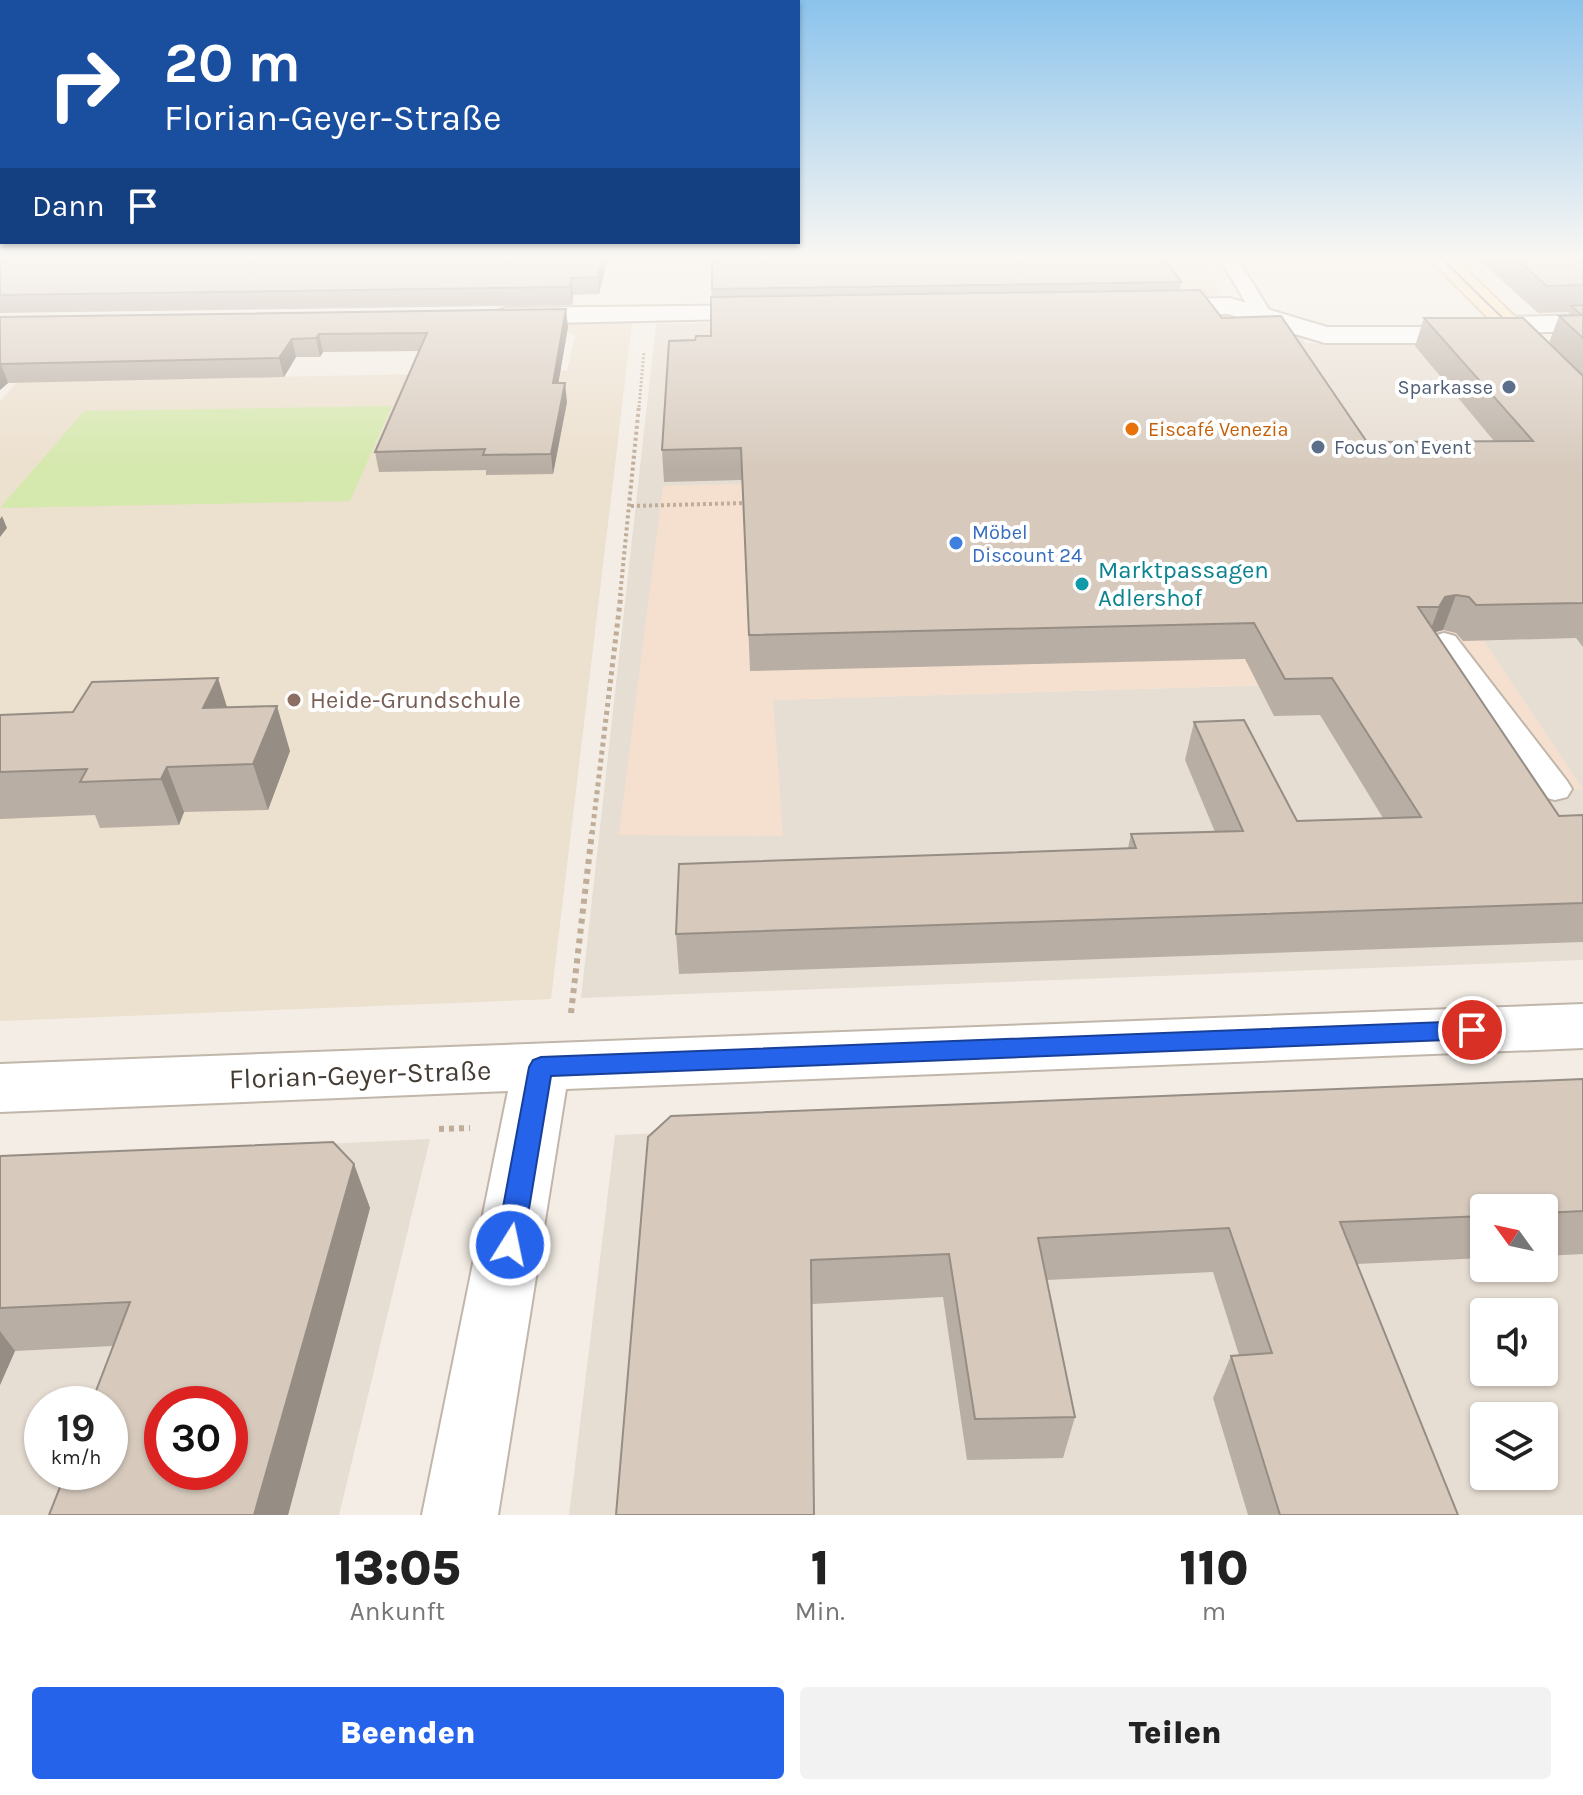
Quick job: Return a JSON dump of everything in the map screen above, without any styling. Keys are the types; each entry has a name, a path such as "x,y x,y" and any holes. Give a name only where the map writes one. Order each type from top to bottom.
{"street":[{"path":"1298,327 1325,335 1548,327"},
{"path":"1513,327 1583,398"},
{"name":"Florian-Geyer-Straße","path":"0,1088 556,1040 1583,1026"},
{"path":"460,1515 556,1040"}],"lane":[{"path":"1444,642 1555,789"}],"path":[{"path":"556,1040 631,506 646,337"},
{"path":"631,506 756,502"}],"shaded area":[{"name":"Heide-Grundschule","path":"561,327 632,327 551,999 0,1021 0,401 17,382 567,371 575,336"},
{"path":"656,327 1268,327 1300,335 1306,343 1485,346 1583,451 1583,960 581,998","holes":["1293,356 1582,789 1411,796 1338,683 772,700"]},
{"name":"Marktpassagen Adlershof","path":"1293,356 1583,789 1411,796 1338,683 773,700 783,836 619,835 663,486 870,481"},
{"path":"1583,1095 1583,1515 569,1515 615,1135"},
{"path":"430,1139 339,1515 0,1515 0,1159"}],"green space":[{"path":"392,406 350,501 0,508 84,411"}],"building":[{"path":"0,327 563,327 553,383 565,383 551,454 483,455 485,449 375,452 427,333 319,334 316,338 292,339 279,358 0,364"},
{"path":"711,327 1288,327 1367,442 1533,441 1432,327 1532,327 1583,376 1583,603 1476,605 1469,597 1456,595 1445,597 1439,607 1418,607 1559,816 1583,815 1583,903 676,934 679,864 1136,848 1131,834 1243,831 1194,722 1244,720 1297,821 1421,817 1332,678 1285,679 1254,623 749,635 741,448 662,450 669,341 711,336"},
{"path":"1571,327 1583,327 1583,338"},
{"path":"218,678 203,708 277,706 253,764 167,767 161,779 80,782 87,769 0,772 0,715 73,712 92,682"},
{"path":"1583,1079 1583,1211 1558,1212 1558,1194 1470,1194 1470,1217 1340,1222 1458,1515 1280,1515 1231,1356 1272,1353 1229,1228 1038,1238 1075,1417 975,1419 949,1254 811,1260 814,1515 616,1515 648,1137 671,1116"},
{"path":"333,1142 354,1164 254,1515 49,1515 59,1490 128,1490 128,1386 98,1386 130,1302 0,1308 0,1156"}],"tram line":[{"path":"1512,327 1519,334"}],"place":[{"name":"Sparkasse","path":"1509,387"},
{"name":"Eiscafé Venezia","path":"1132,429"},
{"name":"Focus on Event","path":"1318,447"},
{"name":"Möbel Discount 24","path":"956,543"},
{"name":"Marktpassagen Adlershof","path":"1082,584"},
{"name":"Heide-Grundschule","path":"294,700"}],"route":[{"path":"510,1245 541,1067 1472,1030"}]}
